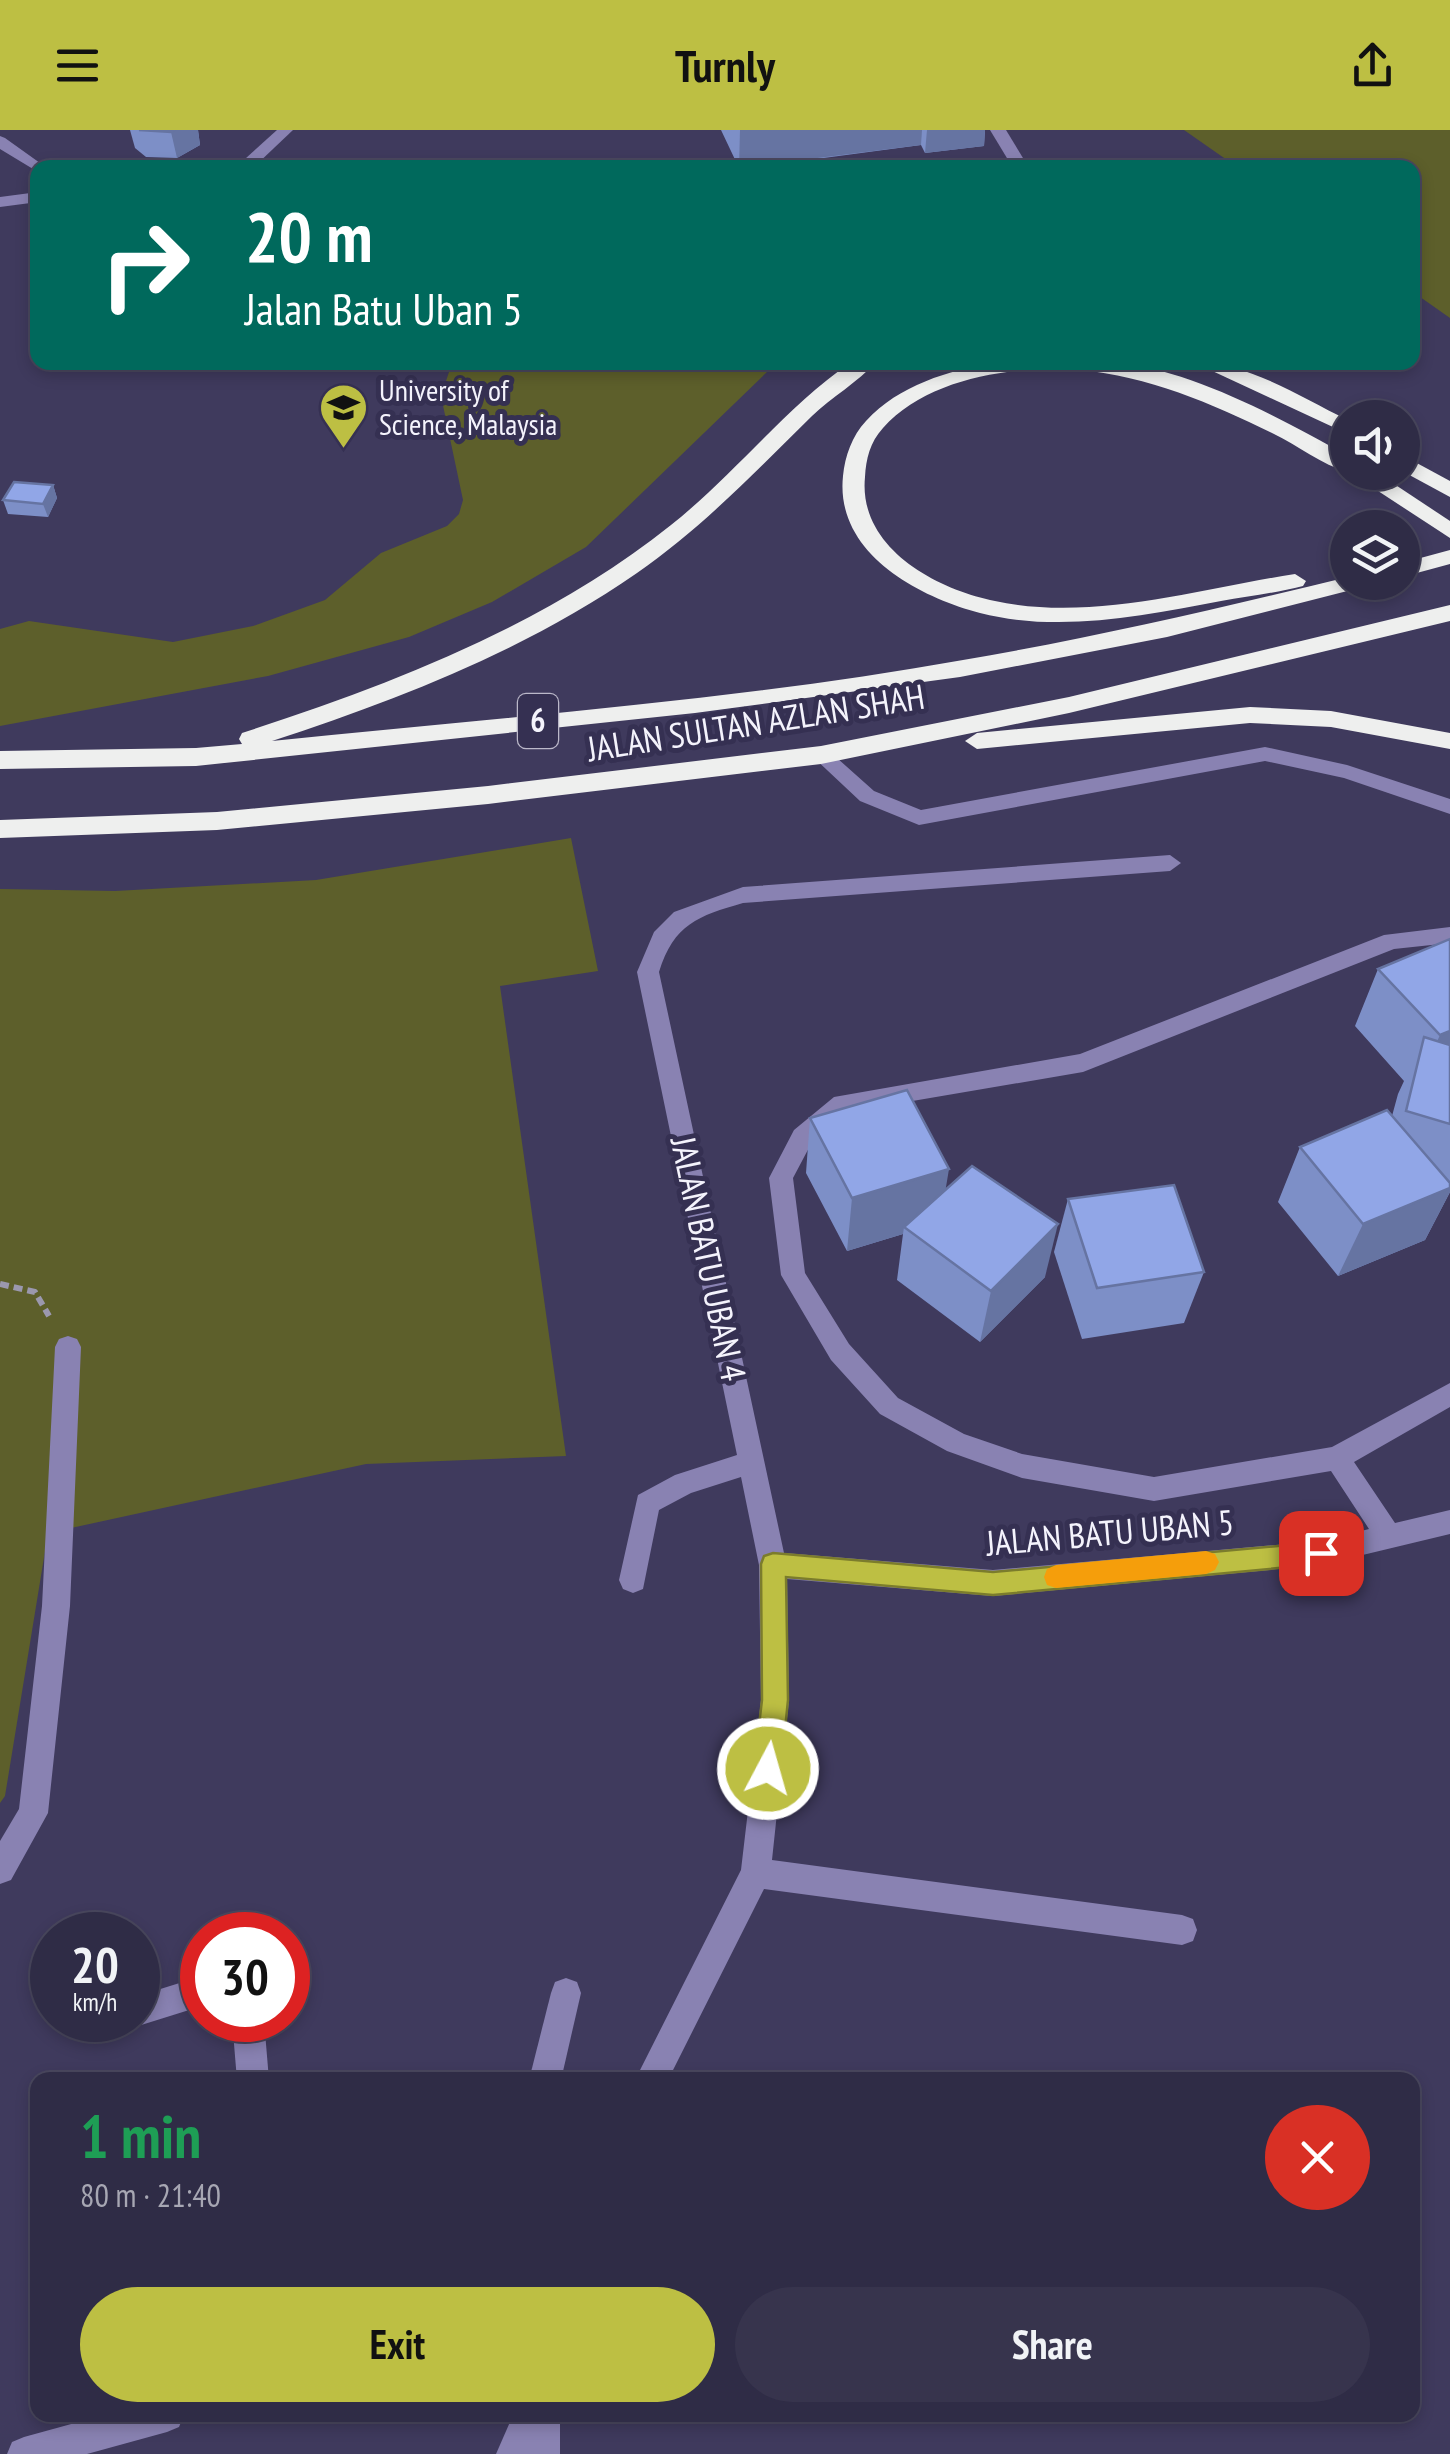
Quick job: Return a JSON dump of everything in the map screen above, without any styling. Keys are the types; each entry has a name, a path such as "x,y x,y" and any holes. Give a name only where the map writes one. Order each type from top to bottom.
{"highway":[{"path":"196,757 418,681 560,614 620,576 681,528 773,444 814,400 855,370"},
{"path":"994,370 946,380 910,396 881,419 860,446 850,481 852,504 877,549 924,583 996,609 1057,614 1087,613 1330,577"},
{"path":"1114,370 1213,401 1330,455"},
{"path":"1223,370 1330,419"},
{"path":"1420,471 1450,490"},
{"path":"1387,490 1450,531"},
{"path":"1420,564 1450,557"},
{"name":"JALAN SULTAN AZLAN SHAH","path":"0,760 196,757 676,707 895,678 1076,648 1330,588"},
{"name":"JALAN SULTAN AZLAN SHAH","path":"0,829 217,821 488,796 821,755 1107,696 1450,614"},
{"path":"821,755 1250,714 1331,719 1450,742"}],"street":[{"path":"253,160 284,130"},
{"path":"998,130 1015,160"},
{"path":"0,141 30,163"},
{"path":"0,202 30,199"},
{"path":"821,755 867,796 920,818 1265,754 1347,772 1450,807"},
{"name":"JALAN BATU UBAN 4","path":"655,2072 756,1873 775,1700 773,1564 648,972 654,945 670,923 702,907 744,894 1170,863"},
{"path":"1450,935 1392,941 1083,1063 842,1104 802,1137 781,1178 793,1274 840,1352 889,1406 956,1443 1022,1466 1154,1489 1337,1458 1450,1394"},
{"path":"0,1869 33,1813 56,1606 68,1347"},
{"path":"1337,1458 1388,1537"},
{"path":"633,1580 647,1503 684,1483 751,1462"},
{"name":"JALAN BATU UBAN 5","path":"773,1564 993,1583 1321,1553 1450,1522"},
{"path":"756,1873 1182,1930"},
{"path":"547,2072 566,1993"},
{"path":"250,2042 252,2072"},
{"path":"24,2454 141,2422"},
{"path":"513,2454 527,2422"},
{"path":"542,2422 543,2454"}],"path":[{"path":"0,1284 35,1292 68,1347"}],"green space":[{"path":"1184,130 1450,130 1450,318 1420,297 1420,160 1227,160"},
{"path":"450,370 771,370 586,547 492,602 409,637 268,676 0,726 0,629 29,621 173,642 253,626 325,600 381,553 447,526 459,514 463,500 441,396"},
{"path":"571,838 598,971 500,986 566,1456 366,1464 48,1533 5,1796 0,1803 0,889 115,891 316,880"}],"building":[{"path":"14,482 53,485 43,504 3,500"},
{"path":"1450,939 1450,1031 1440,1035 1378,969"},
{"path":"1424,1037 1450,1045 1450,1124 1406,1111"},
{"path":"907,1090 949,1169 852,1198 810,1118"},
{"path":"1387,1110 1450,1183 1450,1188 1363,1224 1300,1147"},
{"path":"972,1166 1058,1224 991,1291 904,1227"},
{"path":"1174,1185 1204,1272 1097,1288 1068,1199"}],"slow traffic":[{"path":"1056,1577 1206,1562"}],"place":[{"name":"University of Science, Malaysia","path":"344,450"}],"route":[{"path":"768,1769 775,1700 773,1564 993,1583 1321,1553"}]}
